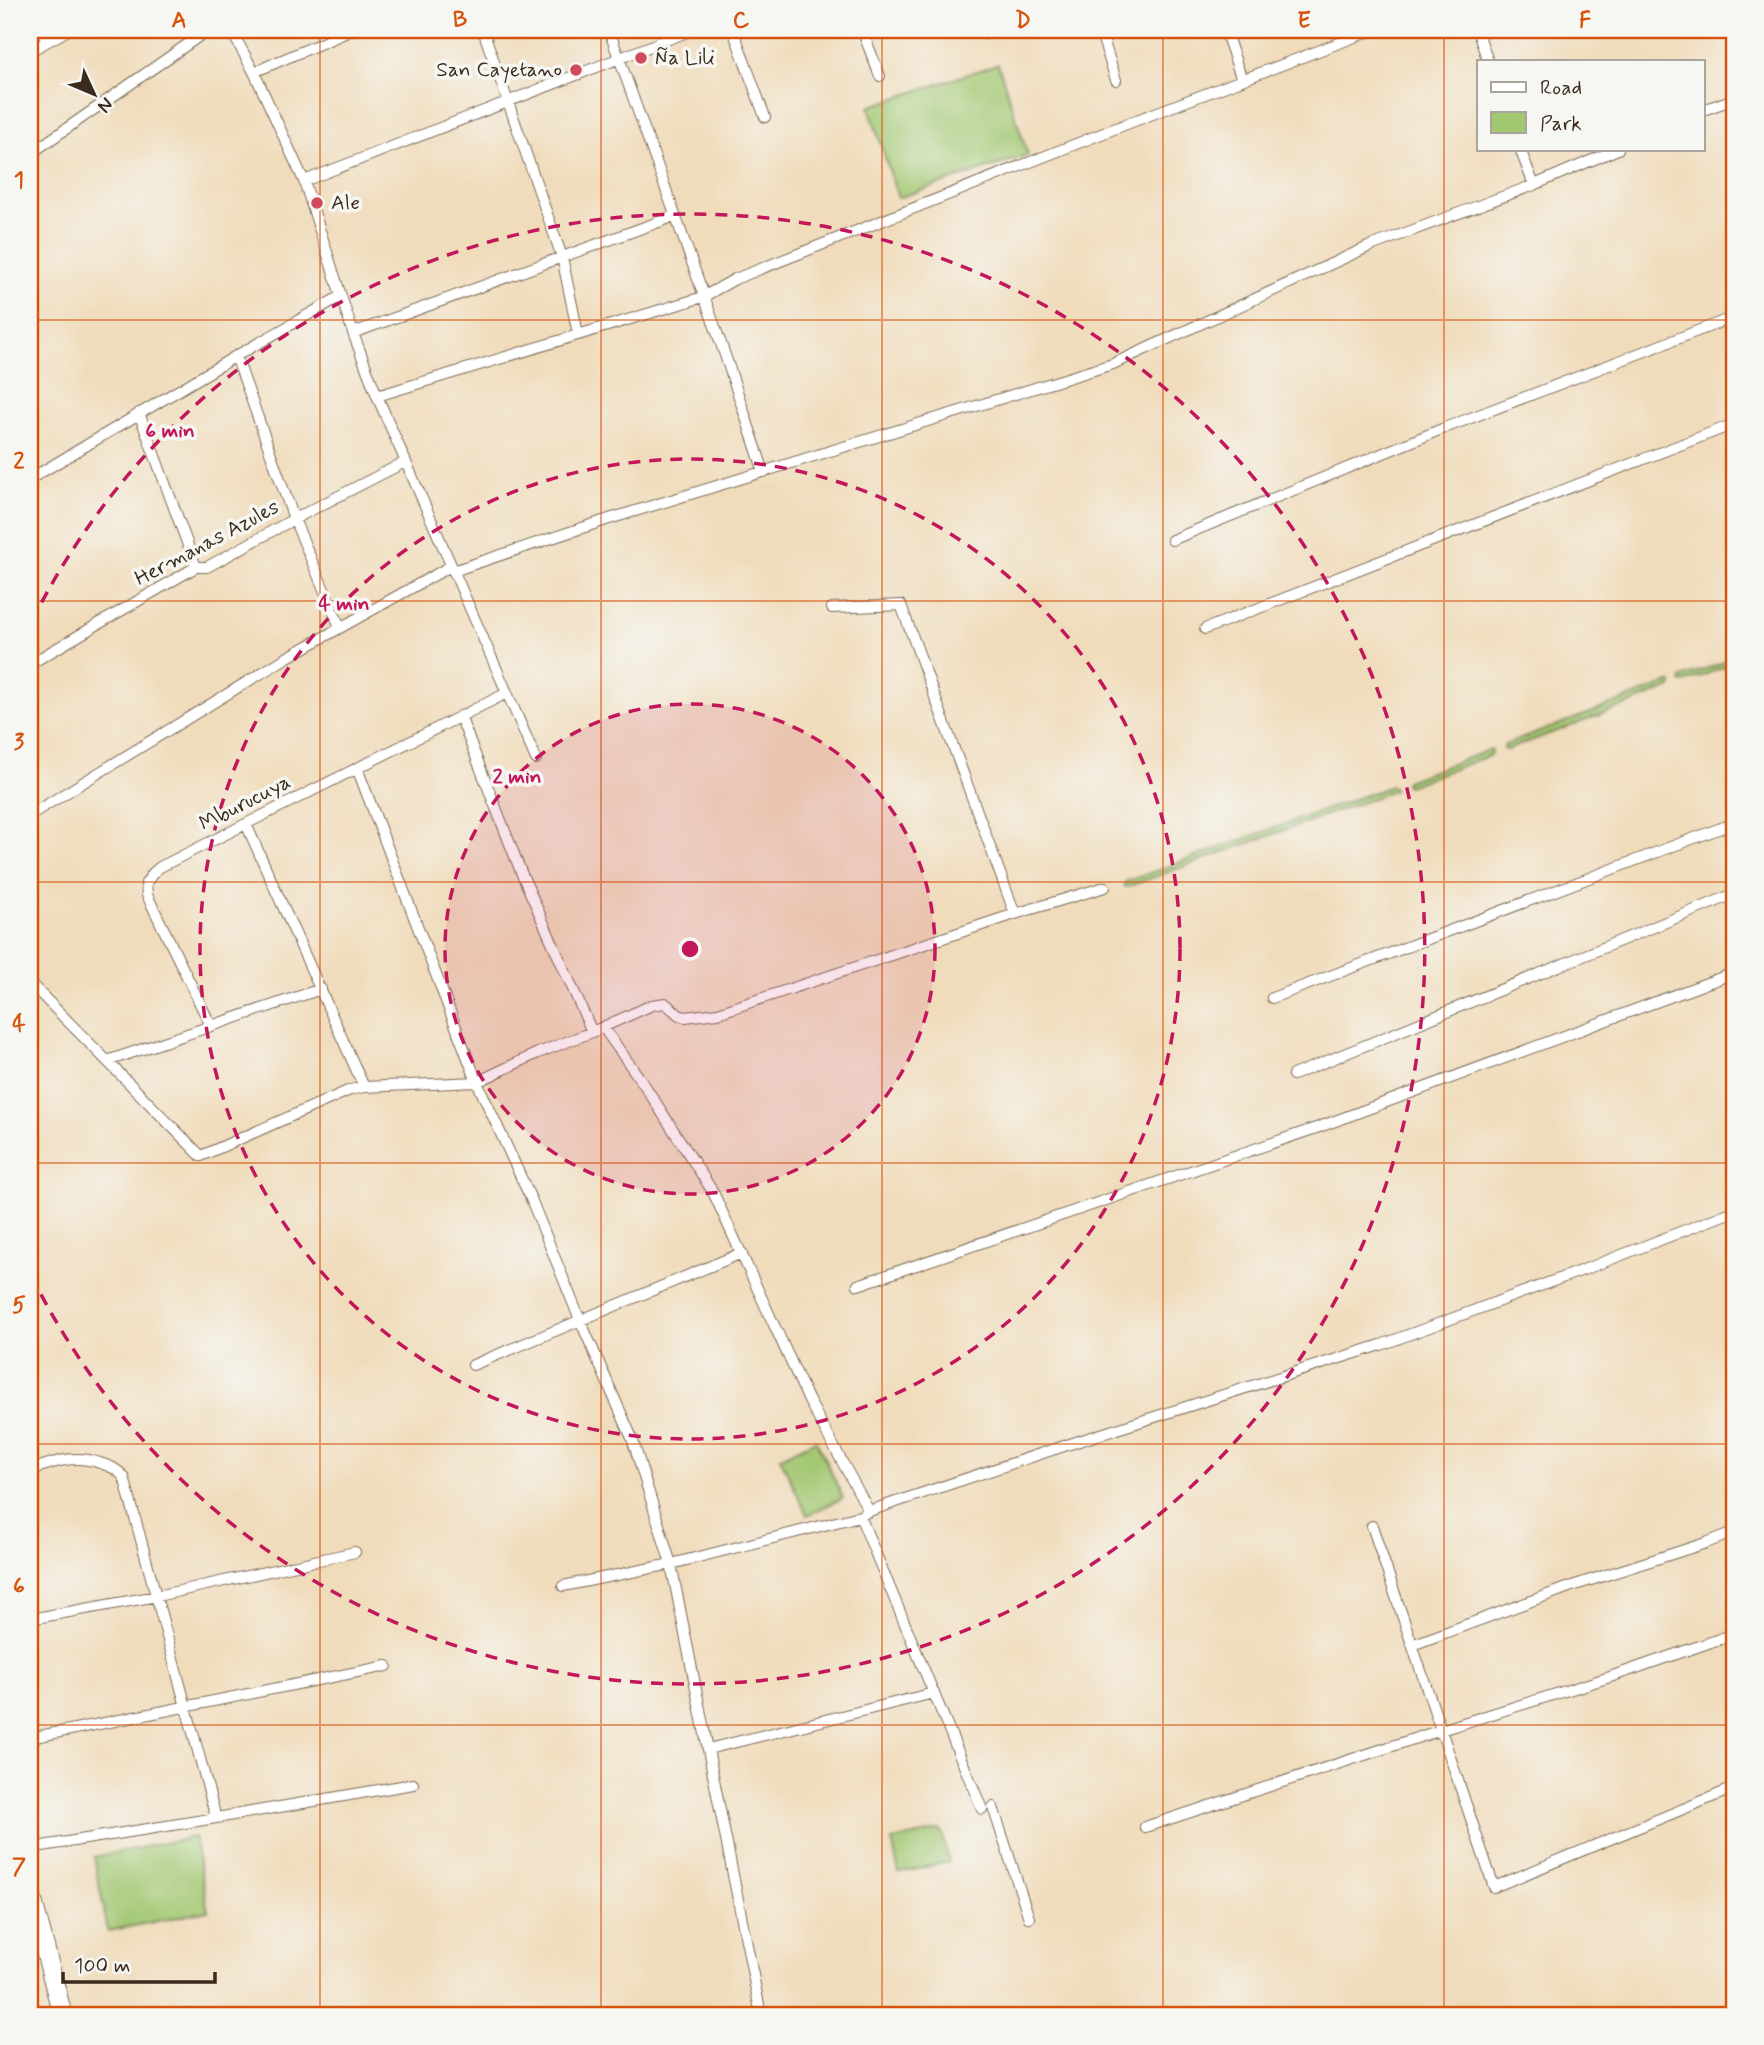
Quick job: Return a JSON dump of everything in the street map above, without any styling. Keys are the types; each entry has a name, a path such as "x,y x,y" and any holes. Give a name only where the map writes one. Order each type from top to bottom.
{"street":[{"path":"41,30 47,41"},
{"path":"30,51 68,30"},
{"path":"30,154 208,30"},
{"path":"231,30 254,72 304,181 353,333 377,397 536,759"},
{"path":"254,72 352,30"},
{"path":"482,30 562,257 578,334"},
{"path":"609,30 764,472"},
{"path":"304,181 692,30"},
{"path":"733,30 765,117"},
{"path":"862,30 880,76"},
{"path":"1100,30 1115,80"},
{"path":"1225,30 1242,80"},
{"path":"377,397 704,297 735,279 1242,80 1345,35 1373,30"},
{"path":"1477,30 1488,60"},
{"path":"1704,110 1734,99"},
{"path":"1520,150 1534,185"},
{"path":"30,815 340,627 452,568 1114,364 1368,247 1534,185 1616,150"},
{"path":"353,333 675,216"},
{"path":"30,479 341,296"},
{"path":"1172,540 1442,429 1734,317"},
{"path":"236,356 294,519 340,627"},
{"path":"139,413 196,567"},
{"path":"1205,629 1734,424"},
{"name":"Hermanas Azules","path":"30,664 196,567 207,567 405,462"},
{"path":"832,608 901,605 1015,914"},
{"name":"Mburucuya","path":"211,1026 147,895 146,883 153,873 160,867 507,692"},
{"path":"460,716 521,872 592,1032"},
{"path":"357,768 477,1082 531,1199 632,1438 671,1564 761,2015"},
{"path":"1272,998 1734,823"},
{"path":"246,824 364,1087"},
{"path":"30,983 201,1156 350,1090 364,1087 477,1082 652,1004 665,1003 685,1017 728,1010 1015,914 1105,887"},
{"path":"1293,1075 1734,894"},
{"path":"858,1285 1320,1127 1734,972"},
{"path":"107,1061 321,989"},
{"path":"603,1027 645,1086 713,1192 864,1513 982,1809"},
{"path":"563,1586 671,1564 864,1513 1406,1336 1734,1210"},
{"path":"473,1365 742,1254"},
{"path":"30,1470 83,1458 111,1467 119,1472 127,1483 215,1818"},
{"path":"1372,1526 1494,1887 1734,1788"},
{"path":"1412,1645 1569,1587 1734,1532"},
{"path":"30,1619 157,1596 355,1552"},
{"path":"1145,1827 1610,1677 1734,1634"},
{"path":"30,1738 387,1666"},
{"path":"708,1749 934,1693"},
{"path":"30,1847 413,1784"},
{"path":"993,1807 1029,1918"},
{"path":"30,1874 67,2015"},
{"path":"30,1911 58,2015"}],"green space":[{"path":"998,64 1028,155 898,198 869,107"},
{"path":"1734,658 1734,663 1681,682 1682,678"},
{"path":"1672,683 1671,688 1504,749 1505,745"},
{"path":"1492,751 1491,755 1408,786 1405,784 1406,781"},
{"path":"1391,786 1393,791 1124,886 1125,882"},
{"path":"816,1440 843,1498 807,1515 780,1457"},
{"path":"941,1830 949,1862 899,1873 892,1841"},
{"path":"194,1837 208,1911 108,1931 94,1857"}],"place":[{"name":"Ña Lili","path":"641,58"},
{"name":"San Cayetano","path":"576,70"},
{"name":"Ale","path":"317,203"}]}
